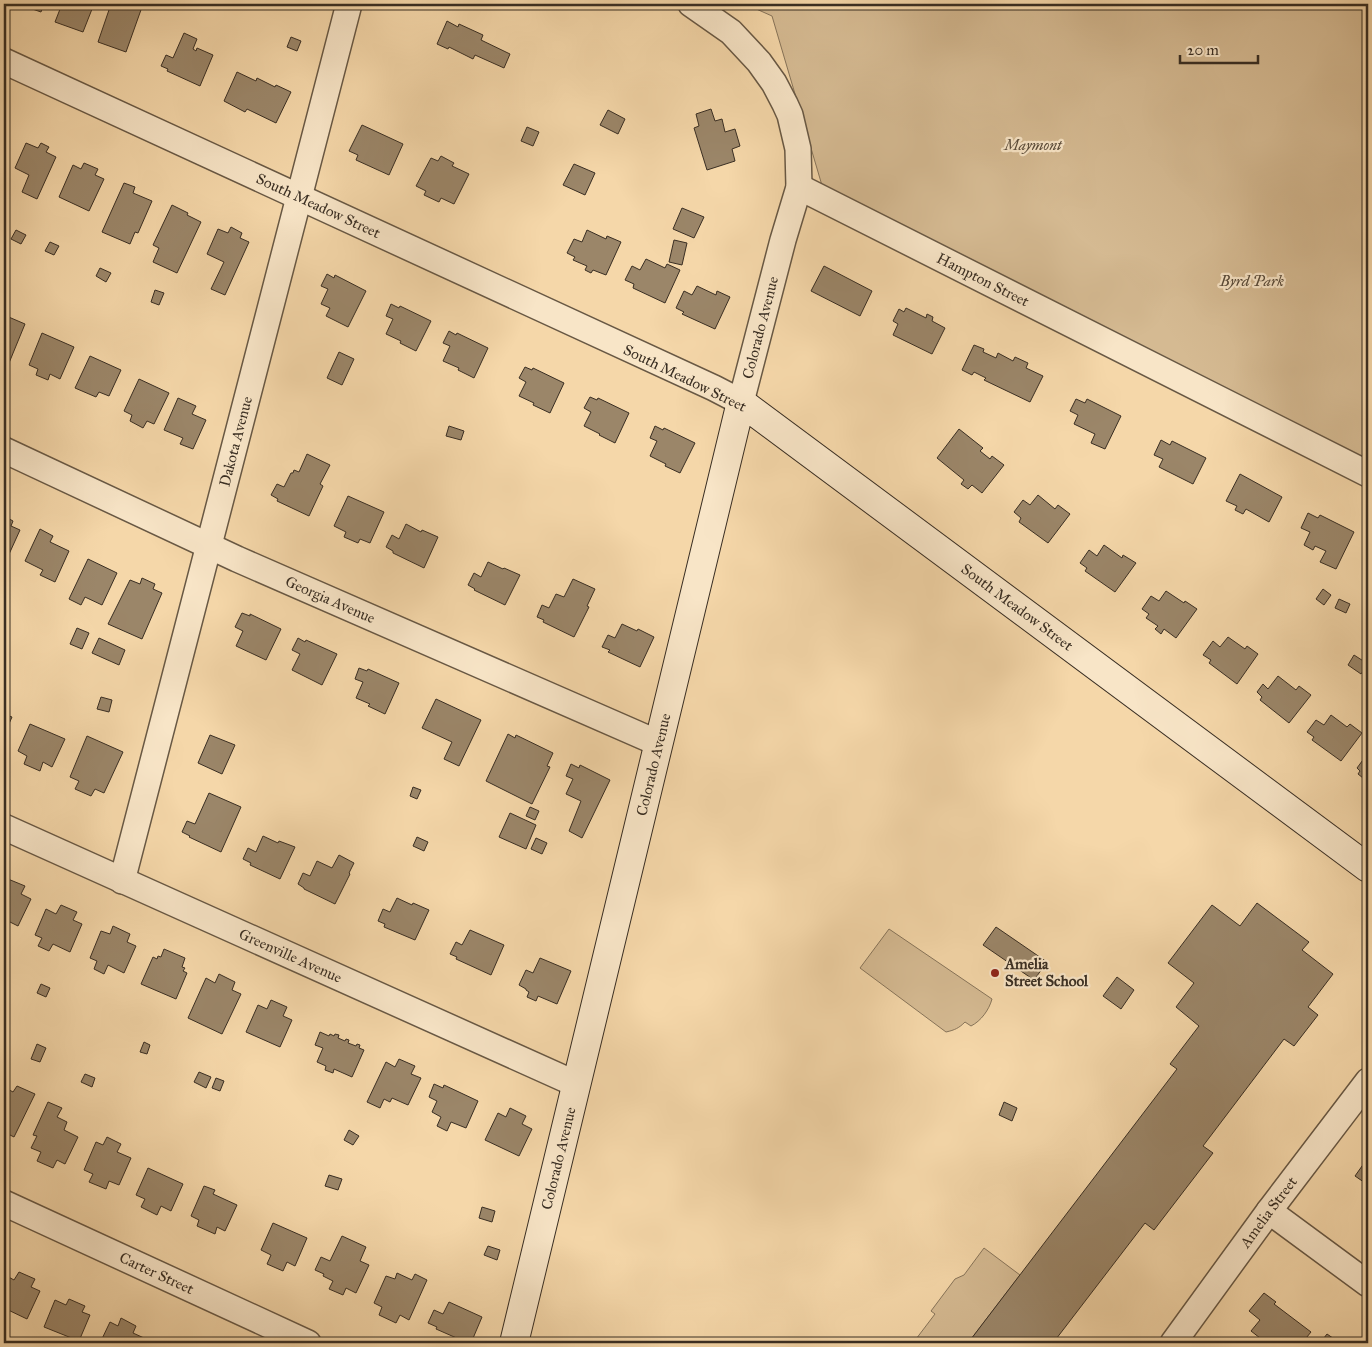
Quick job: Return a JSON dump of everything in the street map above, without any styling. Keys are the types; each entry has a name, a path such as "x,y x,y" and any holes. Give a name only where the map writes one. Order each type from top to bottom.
{"street":[{"name":"Dakota Avenue","path":"122,881 348,4"},
{"path":"691,4 731,32 759,62 774,83 790,115 798,149 799,187"},
{"name":"South Meadow Street","path":"4,61 741,402 1368,868"},
{"name":"Colorado Avenue","path":"514,1343 741,402 783,240 799,187"},
{"name":"Hampton Street","path":"799,187 1368,474"},
{"name":"Georgia Avenue","path":"4,450 209,546 658,743"},
{"name":"Greenville Avenue","path":"4,827 576,1084"},
{"name":"Amelia Street","path":"1172,1343 1269,1211 1368,1082"},
{"name":"Carter Street","path":"4,1204 308,1343"},
{"path":"1269,1211 1368,1284"}],"green space":[{"path":"745,4 1368,4 1368,469 826,199 772,16"},
{"path":"889,929 992,999 987,1011 975,1024 971,1026 965,1022 961,1026 946,1032 860,968"},
{"path":"984,1248 1020,1275 968,1343 913,1343 935,1314 931,1311 955,1279 964,1275"}],"building":[{"path":"18,4 44,4 41,12"},
{"path":"62,4 94,4 83,32 55,22"},
{"path":"111,4 135,4 142,7 126,52 98,42"},
{"path":"412,4 425,4 422,8"},
{"path":"459,4 473,4 470,9"},
{"path":"447,21 458,27 459,24 483,35 481,40 510,54 504,68 475,55 473,59 449,47 448,49 437,44"},
{"path":"184,33 197,39 193,49 196,51 197,48 213,55 200,86 167,71 168,69 161,66 166,55 173,58"},
{"path":"291,37 301,41 297,51 287,47"},
{"path":"237,72 256,81 257,78 291,92 276,123 247,109 245,112 224,101"},
{"path":"711,109 715,121 722,119 725,132 735,129 740,146 732,149 735,161 707,170 694,128 699,126 696,114"},
{"path":"608,110 625,119 618,134 600,125"},
{"path":"362,125 403,144 389,175 356,160 358,155 349,151"},
{"path":"527,127 539,132 533,146 521,141"},
{"path":"26,143 38,148 41,143 49,147 46,152 56,157 37,199 22,192 29,175 15,168"},
{"path":"441,156 454,163 452,166 469,174 454,204 441,198 439,202 424,195 426,191 416,186 431,158 438,161"},
{"path":"84,163 98,169 95,175 104,179 89,211 59,197 73,165 81,169"},
{"path":"574,164 595,173 585,195 563,185"},
{"path":"124,183 135,187 133,193 152,201 138,233 135,232 130,244 102,232"},
{"path":"172,205 201,222 177,273 153,262 159,248 153,245"},
{"path":"682,208 704,217 694,238 673,229"},
{"path":"231,227 242,233 240,238 249,242 225,295 211,289 224,262 207,254 218,229 228,233"},
{"path":"16,230 26,235 21,244 11,239"},
{"path":"587,230 606,239 607,236 621,242 606,275 593,270 591,273 585,270 587,266 573,260 575,257 567,253 574,239 582,242"},
{"path":"674,240 687,243 682,265 669,262"},
{"path":"50,242 59,246 54,255 45,251"},
{"path":"646,259 665,268 667,264 680,270 665,303 633,288 634,284 625,280 632,266 640,270"},
{"path":"824,266 872,291 860,316 811,291"},
{"path":"100,268 111,273 106,282 96,276"},
{"path":"327,274 334,278 335,275 366,291 348,327 326,316 330,308 321,304 328,289 321,286"},
{"path":"697,286 716,295 717,291 730,297 715,329 682,314 684,312 676,308 684,291 692,295"},
{"path":"155,290 164,293 159,305 151,302"},
{"path":"391,304 399,308 400,306 431,321 416,351 386,334 393,319 386,316"},
{"path":"906,308 926,318 927,314 933,317 932,321 945,328 932,354 893,335 898,324 893,321 899,309 904,312"},
{"path":"4,315 25,324 9,363 4,360"},
{"path":"449,331 488,348 474,378 458,370 459,368 443,361 450,346 443,343"},
{"path":"42,333 74,347 60,379 50,374 48,380 36,375 38,369 29,365"},
{"path":"974,345 984,349 983,352 996,358 998,353 1013,361 1015,357 1028,363 1026,368 1043,376 1030,402 984,380 986,378 974,372 972,375 962,370"},
{"path":"339,352 354,359 342,385 327,378"},
{"path":"90,356 121,370 109,396 99,392 96,397 75,388"},
{"path":"525,367 532,370 533,368 564,383 550,413 519,396 526,382 519,378"},
{"path":"139,379 169,393 154,424 147,421 143,428 130,421 132,415 124,411"},
{"path":"590,397 597,400 598,398 629,413 615,443 584,426 591,412 584,408"},
{"path":"178,398 196,406 192,414 206,420 193,449 180,444 183,438 164,430"},
{"path":"1076,399 1085,403 1087,399 1121,416 1105,449 1091,443 1095,434 1074,424 1078,415 1070,411"},
{"path":"449,426 464,431 461,440 446,436"},
{"path":"655,426 663,430 664,428 695,443 680,473 650,456 657,441 650,438"},
{"path":"959,429 983,448 980,451 990,459 992,456 1004,465 982,493 972,485 968,489 961,484 964,480 937,458"},
{"path":"1161,440 1170,445 1172,441 1206,458 1193,484 1159,467 1163,459 1154,455"},
{"path":"307,454 330,465 320,484 323,486 309,516 277,501 278,499 271,495 277,484 284,487 294,470 299,472"},
{"path":"1240,474 1282,497 1269,522 1246,509 1243,514 1235,510 1237,506 1226,501"},
{"path":"1038,495 1055,509 1058,505 1070,514 1048,543 1019,522 1021,518 1014,512 1023,500 1030,505"},
{"path":"348,496 384,512 370,543 360,539 358,543 344,537 346,532 334,526"},
{"path":"1308,513 1318,518 1320,515 1354,532 1336,569 1320,562 1326,551 1315,546 1313,550 1304,545 1310,532 1301,528"},
{"path":"4,516 13,521 11,526 20,530 5,563 4,562"},
{"path":"406,524 421,532 422,530 438,537 424,568 393,553 393,551 386,547 392,535 399,539"},
{"path":"40,529 53,536 50,542 69,551 55,582 40,575 43,570 25,561"},
{"path":"1104,545 1122,558 1123,555 1136,563 1115,592 1085,571 1087,568 1080,563 1089,550 1097,556"},
{"path":"1368,552 1368,567 1363,564"},
{"path":"88,559 117,573 102,605 85,597 81,605 69,599"},
{"path":"488,562 520,575 505,605 474,590 468,585 474,573 481,577"},
{"path":"142,578 155,584 153,589 162,593 142,639 108,624 130,580 140,584"},
{"path":"573,579 595,589 587,606 589,607 574,637 543,622 544,620 537,617 542,605 549,608 556,594 564,597"},
{"path":"1323,589 1331,595 1324,605 1316,599"},
{"path":"1166,591 1197,609 1176,638 1164,629 1161,634 1155,629 1158,626 1146,618 1149,614 1142,609 1151,596 1159,601"},
{"path":"1339,599 1350,604 1346,613 1335,608"},
{"path":"242,613 250,616 250,614 281,629 266,660 236,646 243,631 235,627"},
{"path":"622,624 654,637 640,667 608,652 610,650 602,647 608,635 615,638"},
{"path":"77,628 89,633 82,649 70,644"},
{"path":"1228,637 1245,649 1247,646 1258,654 1237,684 1209,663 1211,660 1203,655 1213,641 1220,647"},
{"path":"99,638 125,650 119,665 92,653"},
{"path":"298,638 337,654 322,685 292,670 300,654 292,650"},
{"path":"1354,655 1368,664 1361,674 1348,665"},
{"path":"359,668 367,671 368,669 399,683 385,714 368,706 370,704 356,698 363,682 355,679"},
{"path":"1278,676 1296,690 1299,686 1311,695 1289,723 1260,700 1262,697 1257,692 1263,684 1268,689"},
{"path":"101,697 112,700 109,712 97,709"},
{"path":"436,699 481,720 459,766 444,759 452,742 422,728"},
{"path":"4,714 12,717 4,735"},
{"path":"1331,715 1347,727 1350,724 1362,733 1341,761 1312,740 1314,737 1307,732 1316,720 1324,725"},
{"path":"30,724 65,739 52,767 43,762 40,771 24,764 27,756 18,751"},
{"path":"508,734 515,738 516,735 553,753 547,766 550,767 532,804 486,781"},
{"path":"210,735 235,745 222,774 198,763"},
{"path":"87,736 123,752 104,793 95,789 91,796 75,789 79,781 70,777"},
{"path":"1368,753 1368,782 1358,774 1360,771 1357,768"},
{"path":"571,764 579,768 580,765 610,780 582,838 569,831 581,801 566,794 573,779 566,776"},
{"path":"413,787 421,790 417,799 410,796"},
{"path":"209,793 241,807 221,852 182,832 187,821 195,824"},
{"path":"530,807 539,811 535,820 526,816"},
{"path":"510,813 536,825 526,849 499,837"},
{"path":"263,836 278,843 279,841 295,847 280,879 250,865 251,863 243,859 248,848 256,852"},
{"path":"417,837 428,842 424,851 413,846"},
{"path":"536,838 547,843 542,854 531,849"},
{"path":"339,855 354,863 335,904 304,889 298,884 303,873 310,876 317,861 332,868"},
{"path":"8,879 25,886 21,894 31,899 18,926 4,919 4,886"},
{"path":"397,898 429,910 415,940 384,927 385,924 378,921 383,909 390,912"},
{"path":"1257,903 1309,942 1302,950 1333,974 1308,1007 1318,1015 1294,1046 1284,1039 1203,1146 1213,1153 1154,1230 1145,1223 1053,1343 968,1343 1177,1069 1170,1064 1199,1026 1176,1007 1194,983 1168,963 1212,905 1240,926"},
{"path":"61,905 77,912 73,920 82,924 70,952 53,944 49,951 38,946 42,938 35,935 46,909 56,914"},
{"path":"113,926 130,934 127,942 136,946 124,973 108,965 104,974 94,969 97,961 90,958 101,931 110,934"},
{"path":"996,927 1047,962 1034,980 983,945"},
{"path":"470,930 504,945 491,975 456,959 457,957 450,954 456,942 462,945"},
{"path":"164,949 185,958 182,967 185,968 183,971 187,973 176,999 141,984 153,957 157,959 158,956 161,957"},
{"path":"540,958 571,971 557,1004 538,996 536,1001 527,997 529,992 519,985 526,970 533,973"},
{"path":"219,974 235,982 232,990 241,994 222,1034 188,1018 206,978 215,983"},
{"path":"1117,977 1134,990 1121,1009 1103,996"},
{"path":"41,984 50,988 46,997 37,993"},
{"path":"271,1000 287,1007 283,1016 292,1020 280,1047 246,1032 258,1005 267,1009"},
{"path":"320,1032 329,1036 330,1034 334,1036 335,1034 339,1035 338,1038 345,1041 346,1039 349,1040 348,1043 356,1046 357,1044 360,1045 359,1048 364,1050 352,1077 334,1069 333,1073 325,1070 326,1066 317,1062 323,1048 315,1045"},
{"path":"144,1042 150,1045 147,1054 140,1052"},
{"path":"37,1044 46,1048 40,1062 31,1059"},
{"path":"399,1059 415,1066 411,1074 421,1078 408,1105 392,1098 390,1102 384,1099 380,1108 367,1102 386,1062 395,1067"},
{"path":"199,1072 211,1077 206,1088 194,1082"},
{"path":"85,1074 95,1078 92,1087 81,1082"},
{"path":"216,1078 224,1081 220,1091 212,1088"},
{"path":"434,1084 443,1088 444,1085 478,1101 466,1128 451,1122 447,1131 437,1126 441,1117 432,1112 437,1101 429,1097"},
{"path":"17,1086 35,1094 14,1137 6,1133 4,1137 4,1087 13,1092"},
{"path":"48,1102 62,1108 57,1117 67,1122 64,1130 78,1137 65,1164 57,1160 53,1168 37,1161 41,1152 31,1148 37,1136 33,1135"},
{"path":"1004,1102 1017,1108 1012,1121 999,1115"},
{"path":"510,1108 526,1116 522,1124 532,1129 519,1156 485,1140 498,1113 506,1117"},
{"path":"349,1130 359,1136 353,1145 344,1140"},
{"path":"107,1137 121,1144 117,1152 131,1158 119,1185 109,1181 106,1189 89,1182 93,1174 84,1170 96,1142 103,1145"},
{"path":"1368,1160 1368,1185 1355,1176"},
{"path":"148,1168 183,1184 171,1211 161,1206 157,1215 141,1207 145,1199 136,1195"},
{"path":"329,1175 342,1179 338,1190 325,1186"},
{"path":"204,1186 215,1190 213,1194 237,1205 225,1231 217,1227 215,1234 197,1226 199,1220 191,1216"},
{"path":"482,1207 495,1211 492,1222 479,1218"},
{"path":"273,1223 307,1238 295,1266 287,1262 283,1271 267,1264 271,1255 261,1250"},
{"path":"342,1236 366,1247 360,1261 369,1265 356,1293 346,1288 343,1295 329,1289 333,1281 315,1270 321,1257 330,1261"},
{"path":"488,1246 500,1250 497,1260 484,1255"},
{"path":"19,1272 35,1279 31,1287 40,1291 27,1319 4,1308 5,1275 14,1280"},
{"path":"397,1273 412,1280 415,1274 427,1280 409,1320 400,1315 396,1323 379,1315 382,1307 374,1303 386,1276 395,1279"},
{"path":"1264,1293 1276,1302 1274,1304 1311,1332 1302,1343 1256,1342 1260,1338 1251,1331 1260,1320 1249,1311"},
{"path":"69,1299 85,1306 82,1312 90,1315 79,1341 44,1327 55,1300 66,1305"},
{"path":"449,1302 482,1317 471,1343 436,1329 437,1327 428,1323 434,1310 443,1314"},
{"path":"121,1318 136,1326 133,1333 144,1338 141,1343 100,1343 110,1322 118,1326"},
{"path":"1327,1334 1340,1343 1320,1343"}],"place":[{"name":"Amelia Street School","path":"995,973"}],"park label":[{"name":"Maymont","path":"1033,145"},
{"name":"Byrd Park","path":"1252,281"}]}
